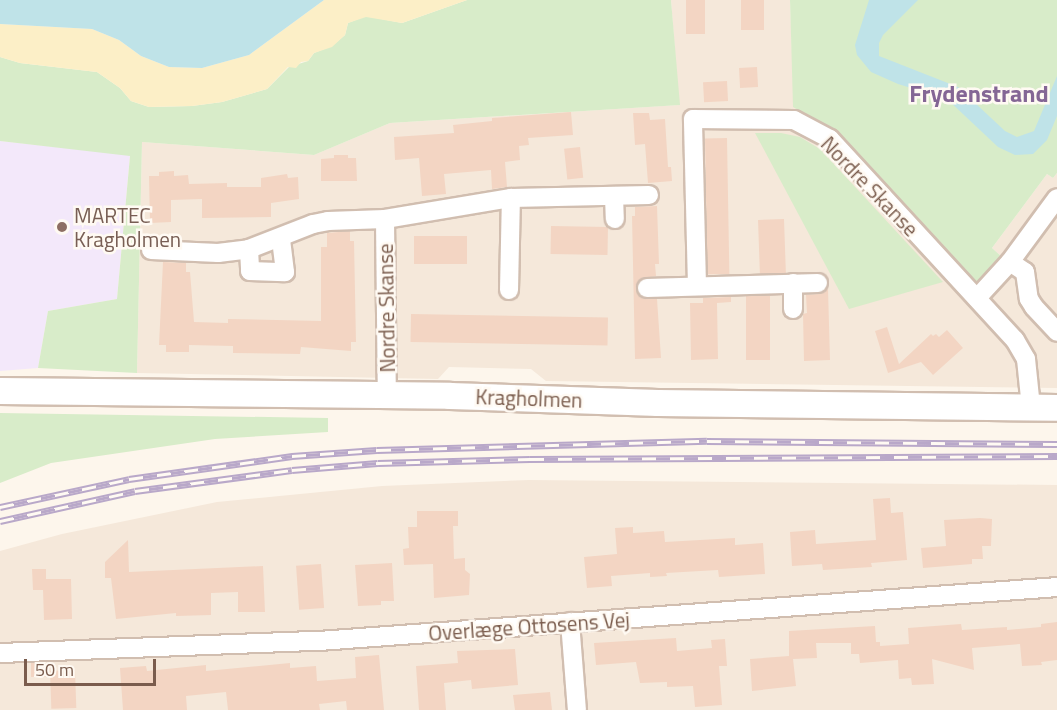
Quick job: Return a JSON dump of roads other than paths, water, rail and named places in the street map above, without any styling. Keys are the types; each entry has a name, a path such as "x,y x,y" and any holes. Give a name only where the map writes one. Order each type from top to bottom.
{"street":[{"name":"Nordre Skanse","path":"697,286 693,119 794,120 830,139 1015,340 1026,359 1031,408"},
{"name":"Nordre Skanse","path":"151,250 218,253 249,249 328,220 385,219 511,198 649,195"},
{"path":"614,196 615,219"},
{"path":"509,290 511,198"},
{"path":"976,298 1010,262 1057,198"},
{"name":"Nordre Skanse","path":"385,219 387,396"},
{"path":"249,249 250,271 285,272 281,238"},
{"path":"1010,262 1024,272 1034,307 1057,332"},
{"path":"647,288 818,283"},
{"path":"793,284 793,309"},
{"name":"Kragholmen","path":"0,391 1057,408"},
{"name":"Overlæge Ottosens Vej","path":"0,653 199,648 1057,587"},
{"path":"570,622 577,710"}],"water":[{"path":"0,0 324,0 249,55 202,68 169,67 141,56 119,40 92,29 0,24"},
{"path":"869,0 918,0 883,35 879,43 879,56 958,87 1005,131 1017,137 1034,131 1057,76 1057,116 1047,140 1033,154 1015,155 998,147 947,99 898,84 871,72 857,55 855,45"}],"railway":[{"path":"0,507 129,479 292,456 377,450 707,441 1057,444"},
{"path":"0,521 135,491 292,470 378,463 530,459 1057,456"}],"place":[{"name":"MARTEC Kragholmen","path":"62,227"}],"district":[{"name":"Frydenstrand","path":"979,94"}]}
